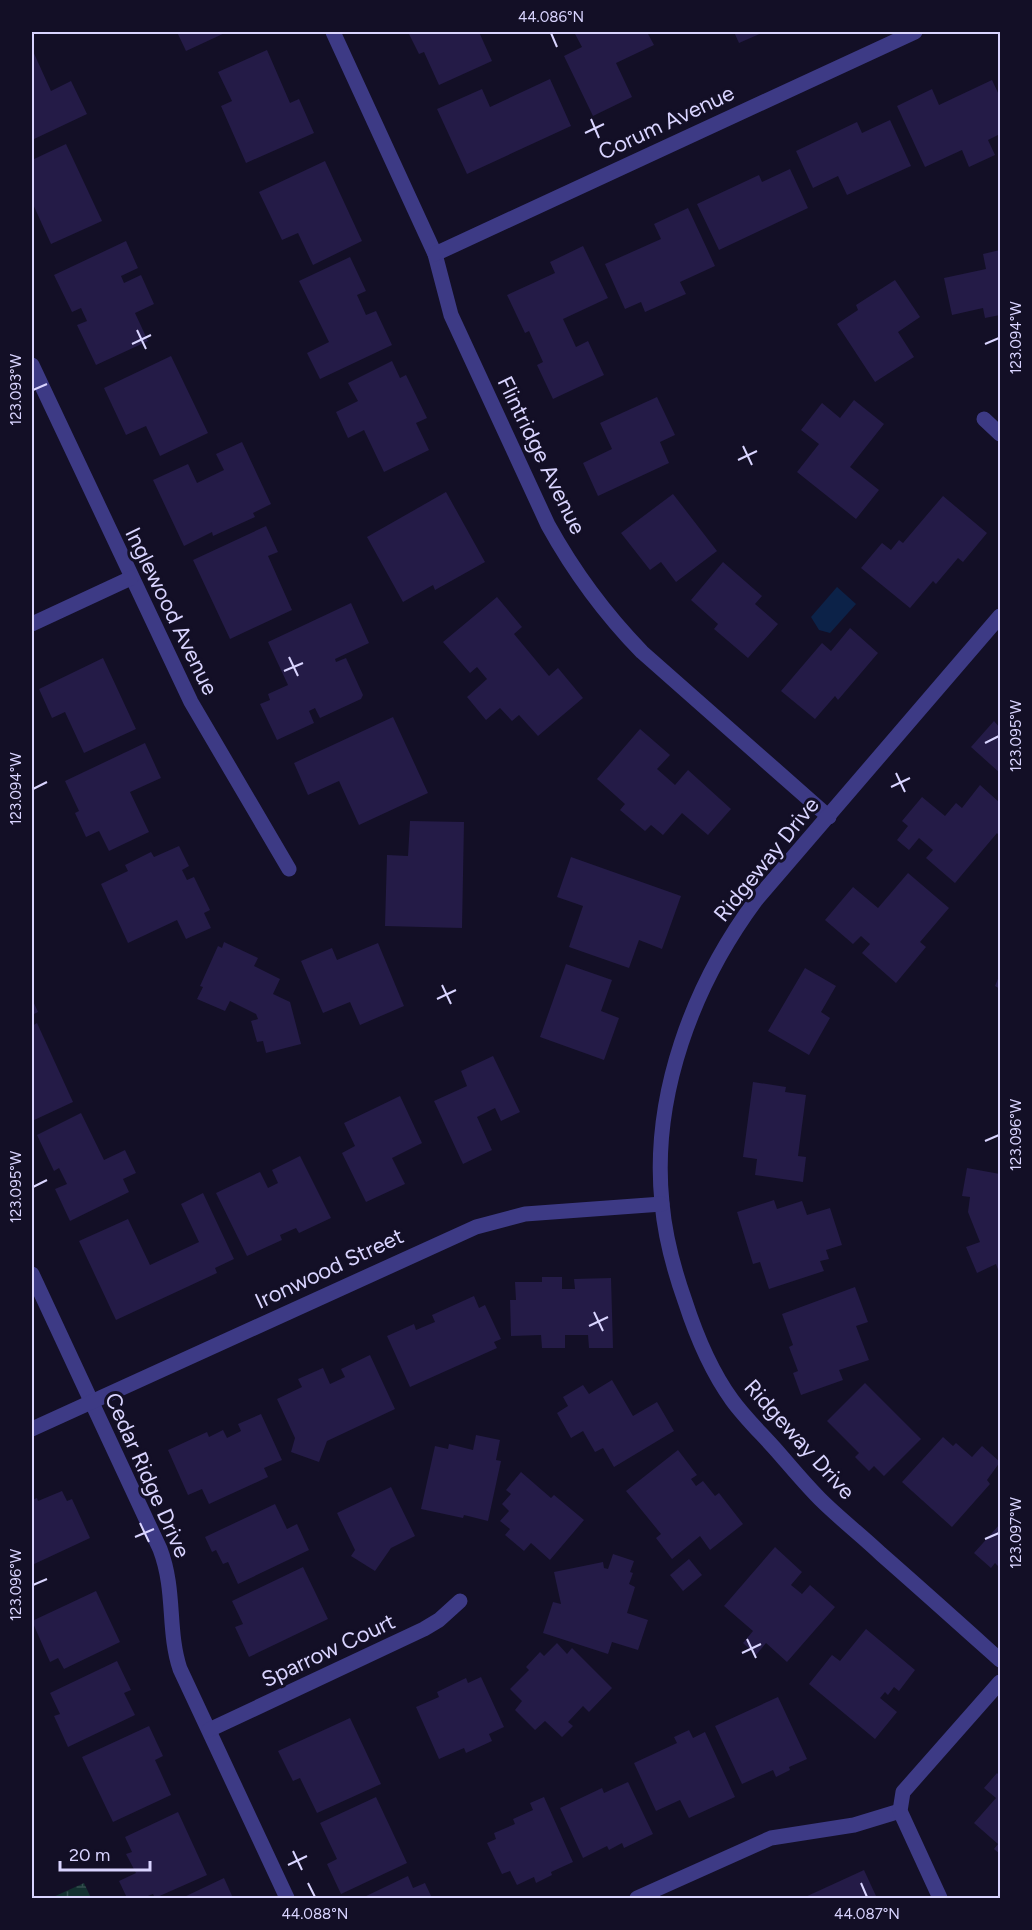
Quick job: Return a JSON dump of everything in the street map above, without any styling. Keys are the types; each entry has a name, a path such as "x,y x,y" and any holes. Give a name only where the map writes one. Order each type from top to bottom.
{"street":[{"name":"Flintridge Avenue","path":"333,32 435,254 446,303 460,336 561,549 617,627 668,677 829,817"},
{"name":"Corum Avenue","path":"435,254 915,32"},
{"name":"Inglewood Avenue","path":"32,365 131,578 200,719 289,869"},
{"path":"984,419 1000,434"},
{"path":"32,624 131,578"},
{"name":"Ridgeway Drive","path":"1000,616 742,919 724,948 688,1024 676,1058 668,1095 661,1152 662,1204 669,1247 692,1324 710,1363 732,1400 820,1499 1000,1660"},
{"name":"Ironwood Street","path":"32,1430 476,1227 525,1215 662,1204"},
{"name":"Cedar Ridge Drive","path":"32,1274 165,1562 172,1600 176,1658 286,1899"},
{"name":"Sparrow Court","path":"209,1730 424,1629 439,1620 460,1601"},
{"path":"940,1899 900,1812 903,1792 1000,1682"},
{"path":"637,1899 771,1838 854,1825 900,1812"}],"green space":[{"path":"84,1883 91,1898 51,1898"}],"water":[{"path":"837,587 856,604 830,633 819,630 811,617"}],"building":[{"path":"177,32 227,32 186,51"},
{"path":"408,32 479,32 492,61 439,85 424,52 419,54"},
{"path":"574,32 647,32 654,45 616,63 632,97 593,116 564,56 582,47"},
{"path":"734,32 764,32 739,43"},
{"path":"32,49 51,91 71,81 87,114 32,140"},
{"path":"267,50 290,103 299,99 314,133 246,163 221,106 232,101 218,72"},
{"path":"550,79 571,126 467,174 437,109 482,89 490,107"},
{"path":"992,80 1000,97 1000,134 988,140 995,155 969,167 962,150 925,167 897,106 932,89 939,105"},
{"path":"890,120 911,166 847,195 838,176 813,188 796,151 857,122 862,133"},
{"path":"66,144 102,221 51,244 32,202 32,160"},
{"path":"325,161 362,241 313,265 298,233 282,240 259,192"},
{"path":"790,169 808,208 719,250 697,204 759,175 762,182"},
{"path":"688,208 715,266 680,282 686,294 645,312 641,302 625,309 605,264 661,239 654,224"},
{"path":"126,241 138,268 121,276 124,283 141,275 154,304 135,313 148,341 96,365 77,325 87,321 81,308 72,312 54,275"},
{"path":"583,246 608,298 563,319 576,347 588,341 604,375 553,399 537,365 543,362 529,331 525,333 507,295 555,273 550,262"},
{"path":"1000,250 1000,315 985,318 983,308 952,315 944,278 986,269 983,254"},
{"path":"350,257 366,291 357,295 366,315 376,311 392,345 320,379 307,353 329,342 299,281"},
{"path":"895,280 920,317 898,332 914,357 875,382 837,324 858,310 856,305"},
{"path":"171,356 208,433 160,456 146,426 126,435 104,388"},
{"path":"392,361 400,378 406,375 427,418 416,423 429,450 384,472 364,430 348,438 336,412 358,401 348,383"},
{"path":"657,397 675,435 660,442 669,463 598,496 583,463 612,449 600,423"},
{"path":"854,400 884,424 850,467 879,490 856,519 797,472 819,444 801,430 822,403 840,418"},
{"path":"242,442 271,504 253,513 255,517 213,536 212,532 184,546 153,480 188,464 197,483 224,470 216,454"},
{"path":"446,492 485,562 435,590 433,585 403,602 367,537"},
{"path":"673,494 717,551 676,582 661,562 650,570 621,533"},
{"path":"943,496 987,533 963,562 958,558 936,584 933,581 910,608 861,568 882,543 891,550 899,540 903,543"},
{"path":"266,526 278,552 268,556 292,610 230,639 193,560"},
{"path":"723,562 762,596 755,604 778,624 748,658 714,629 718,624 691,600"},
{"path":"497,597 522,627 514,634 549,676 558,668 583,698 538,736 519,715 512,721 500,708 486,720 467,697 487,679 477,667 470,673 443,642"},
{"path":"351,603 369,643 335,659 336,662 346,658 363,695 361,699 320,718 315,708 309,711 314,723 277,740 260,704 270,700 268,694 288,685 268,642"},
{"path":"850,628 878,653 838,700 835,696 815,719 781,691 822,643 831,651"},
{"path":"103,658 136,729 84,753 65,712 52,718 39,689"},
{"path":"393,717 428,793 359,825 339,781 308,795 294,763"},
{"path":"994,721 1000,728 1000,773 971,747"},
{"path":"640,729 670,755 657,769 675,785 688,770 731,809 708,835 682,813 663,835 651,825 645,831 620,810 625,804 597,779"},
{"path":"145,743 161,778 130,792 149,832 109,851 99,831 86,837 75,813 79,811 65,781"},
{"path":"980,785 1000,803 1000,837 997,833 955,883 926,858 933,850 919,838 909,850 897,840 908,826 902,821 922,797 945,816 956,803 962,808"},
{"path":"410,821 464,822 462,928 385,926 387,855 408,856"},
{"path":"179,846 189,866 182,870 187,880 194,877 210,910 204,913 211,928 186,939 177,920 128,943 101,884 128,871 125,865 151,852 154,857"},
{"path":"571,857 681,896 662,949 639,940 629,968 569,947 583,906 557,897"},
{"path":"908,873 949,908 920,942 926,947 896,983 862,953 870,944 861,936 853,944 825,920 853,887 878,908"},
{"path":"224,942 258,958 254,966 280,979 273,994 290,1002 301,1044 266,1053 263,1041 257,1042 251,1021 258,1019 256,1014 230,1001 225,1011 197,999 203,987 200,986 218,946 222,948"},
{"path":"378,943 404,1006 360,1025 350,1002 323,1013 301,961 332,948 337,960"},
{"path":"566,964 612,980 601,1011 619,1018 604,1060 540,1037"},
{"path":"805,968 836,986 821,1012 830,1018 809,1055 768,1031"},
{"path":"1000,974 1000,989 995,986"},
{"path":"32,999 38,1012 32,1015"},
{"path":"37,1023 73,1102 32,1121 32,1026"},
{"path":"493,1056 520,1112 501,1121 495,1108 477,1117 492,1150 463,1164 434,1101 467,1086 461,1071"},
{"path":"753,1082 786,1087 785,1092 806,1095 798,1156 806,1157 803,1182 755,1175 757,1159 743,1157"},
{"path":"400,1096 422,1143 392,1158 405,1184 366,1202 342,1153 355,1146 344,1123"},
{"path":"81,1113 104,1160 125,1150 136,1173 123,1179 129,1192 70,1221 55,1189 67,1184 59,1168 54,1171 37,1135"},
{"path":"300,1156 331,1218 299,1233 296,1228 280,1235 282,1240 247,1256 216,1193 260,1172 268,1188 278,1183 272,1170"},
{"path":"967,1168 1000,1174 1000,1275 996,1264 977,1273 966,1247 980,1242 968,1212 970,1197 962,1196"},
{"path":"203,1193 234,1259 215,1268 217,1273 116,1320 79,1241 128,1219 150,1265 199,1242 181,1204"},
{"path":"774,1200 777,1209 802,1201 807,1215 830,1208 842,1245 826,1250 829,1259 820,1261 824,1271 769,1289 760,1262 753,1264 737,1212"},
{"path":"542,1277 562,1277 562,1289 575,1289 574,1279 611,1278 613,1348 589,1348 588,1335 565,1335 565,1348 542,1348 541,1335 511,1336 510,1300 516,1300 515,1282 542,1282"},
{"path":"855,1287 868,1322 856,1326 869,1360 839,1370 843,1380 801,1395 793,1373 798,1371 789,1347 793,1345 782,1314"},
{"path":"474,1296 479,1308 485,1305 501,1339 494,1342 497,1348 410,1387 387,1336 414,1324 416,1330 435,1322 432,1315"},
{"path":"370,1355 395,1409 327,1441 319,1462 291,1452 295,1438 277,1399 302,1387 298,1379 323,1368 330,1384 345,1377 341,1369"},
{"path":"612,1380 633,1416 657,1402 674,1431 614,1467 603,1448 595,1452 583,1431 571,1438 557,1413 568,1406 563,1397 583,1385 589,1394"},
{"path":"865,1383 921,1439 884,1476 874,1466 869,1471 855,1457 859,1453 827,1421"},
{"path":"261,1414 282,1460 264,1468 268,1477 209,1504 202,1489 188,1495 168,1450 207,1432 209,1437 223,1430 227,1438 241,1431 238,1424"},
{"path":"476,1435 500,1440 496,1460 501,1461 488,1521 421,1509 435,1446 448,1449 449,1444 473,1450"},
{"path":"943,1437 953,1446 956,1443 972,1457 982,1446 1000,1462 987,1480 990,1484 952,1527 902,1482"},
{"path":"678,1450 697,1475 691,1479 696,1486 703,1481 715,1496 719,1493 743,1524 710,1550 700,1536 672,1559 656,1538 661,1534 626,1491"},
{"path":"521,1472 551,1498 554,1495 584,1520 550,1560 531,1543 524,1551 505,1535 510,1529 500,1521 509,1511 502,1504 511,1494 506,1490"},
{"path":"391,1487 415,1536 391,1548 375,1571 351,1556 355,1550 337,1513"},
{"path":"62,1491 67,1501 72,1499 90,1538 32,1565 32,1500 37,1498 38,1501"},
{"path":"275,1504 287,1529 297,1524 309,1550 238,1584 228,1562 223,1564 216,1550 212,1552 205,1537"},
{"path":"1000,1524 1000,1568 995,1563 991,1568 974,1553"},
{"path":"775,1547 802,1572 791,1585 802,1594 810,1585 835,1607 787,1662 766,1643 756,1655 743,1643 753,1631 724,1606"},
{"path":"613,1554 634,1561 629,1584 635,1587 627,1613 648,1620 638,1650 612,1642 608,1654 543,1633 553,1602 561,1604 554,1572 603,1562 604,1568 608,1569"},
{"path":"689,1559 702,1575 683,1591 670,1575"},
{"path":"303,1567 328,1619 249,1657 235,1627 243,1624 232,1601"},
{"path":"96,1591 120,1642 64,1669 58,1658 50,1662 32,1621"},
{"path":"866,1629 915,1670 899,1691 894,1687 888,1695 885,1692 880,1698 897,1712 875,1739 809,1684 832,1655 840,1661"},
{"path":"557,1643 567,1654 572,1648 612,1688 589,1712 583,1706 568,1722 573,1726 562,1737 545,1721 535,1730 515,1710 522,1701 510,1689 529,1670 526,1667 540,1652 544,1656"},
{"path":"117,1661 131,1690 124,1693 135,1715 68,1747 54,1716 60,1714 50,1693"},
{"path":"481,1677 504,1727 489,1734 492,1741 466,1753 464,1748 439,1759 416,1707 439,1697 437,1692 466,1678 468,1683"},
{"path":"778,1697 807,1759 789,1767 790,1770 776,1777 773,1770 742,1784 715,1726"},
{"path":"350,1718 381,1784 317,1813 300,1778 293,1781 278,1751"},
{"path":"149,1726 163,1756 155,1760 171,1795 113,1822 82,1757"},
{"path":"689,1730 693,1738 705,1732 735,1797 689,1818 680,1800 656,1811 634,1763 677,1743 674,1737"},
{"path":"997,1773 1000,1776 1000,1854 994,1849 998,1844 974,1823 996,1798 984,1788"},
{"path":"628,1782 653,1834 624,1848 622,1843 609,1850 607,1846 583,1858 560,1808 602,1788 604,1793"},
{"path":"376,1797 407,1863 341,1894 327,1864 337,1859 320,1823"},
{"path":"544,1797 573,1862 551,1872 552,1875 536,1883 534,1877 517,1885 510,1871 502,1874 487,1843 496,1839 494,1833 515,1824 513,1819 533,1810 530,1803"},
{"path":"178,1812 207,1875 155,1898 153,1894 143,1898 127,1898 119,1881 136,1873 126,1854 132,1852 125,1837"},
{"path":"864,1870 876,1896 871,1898 803,1898"},
{"path":"408,1876 413,1888 425,1883 432,1898 362,1898"},
{"path":"224,1878 233,1898 182,1898"}]}
